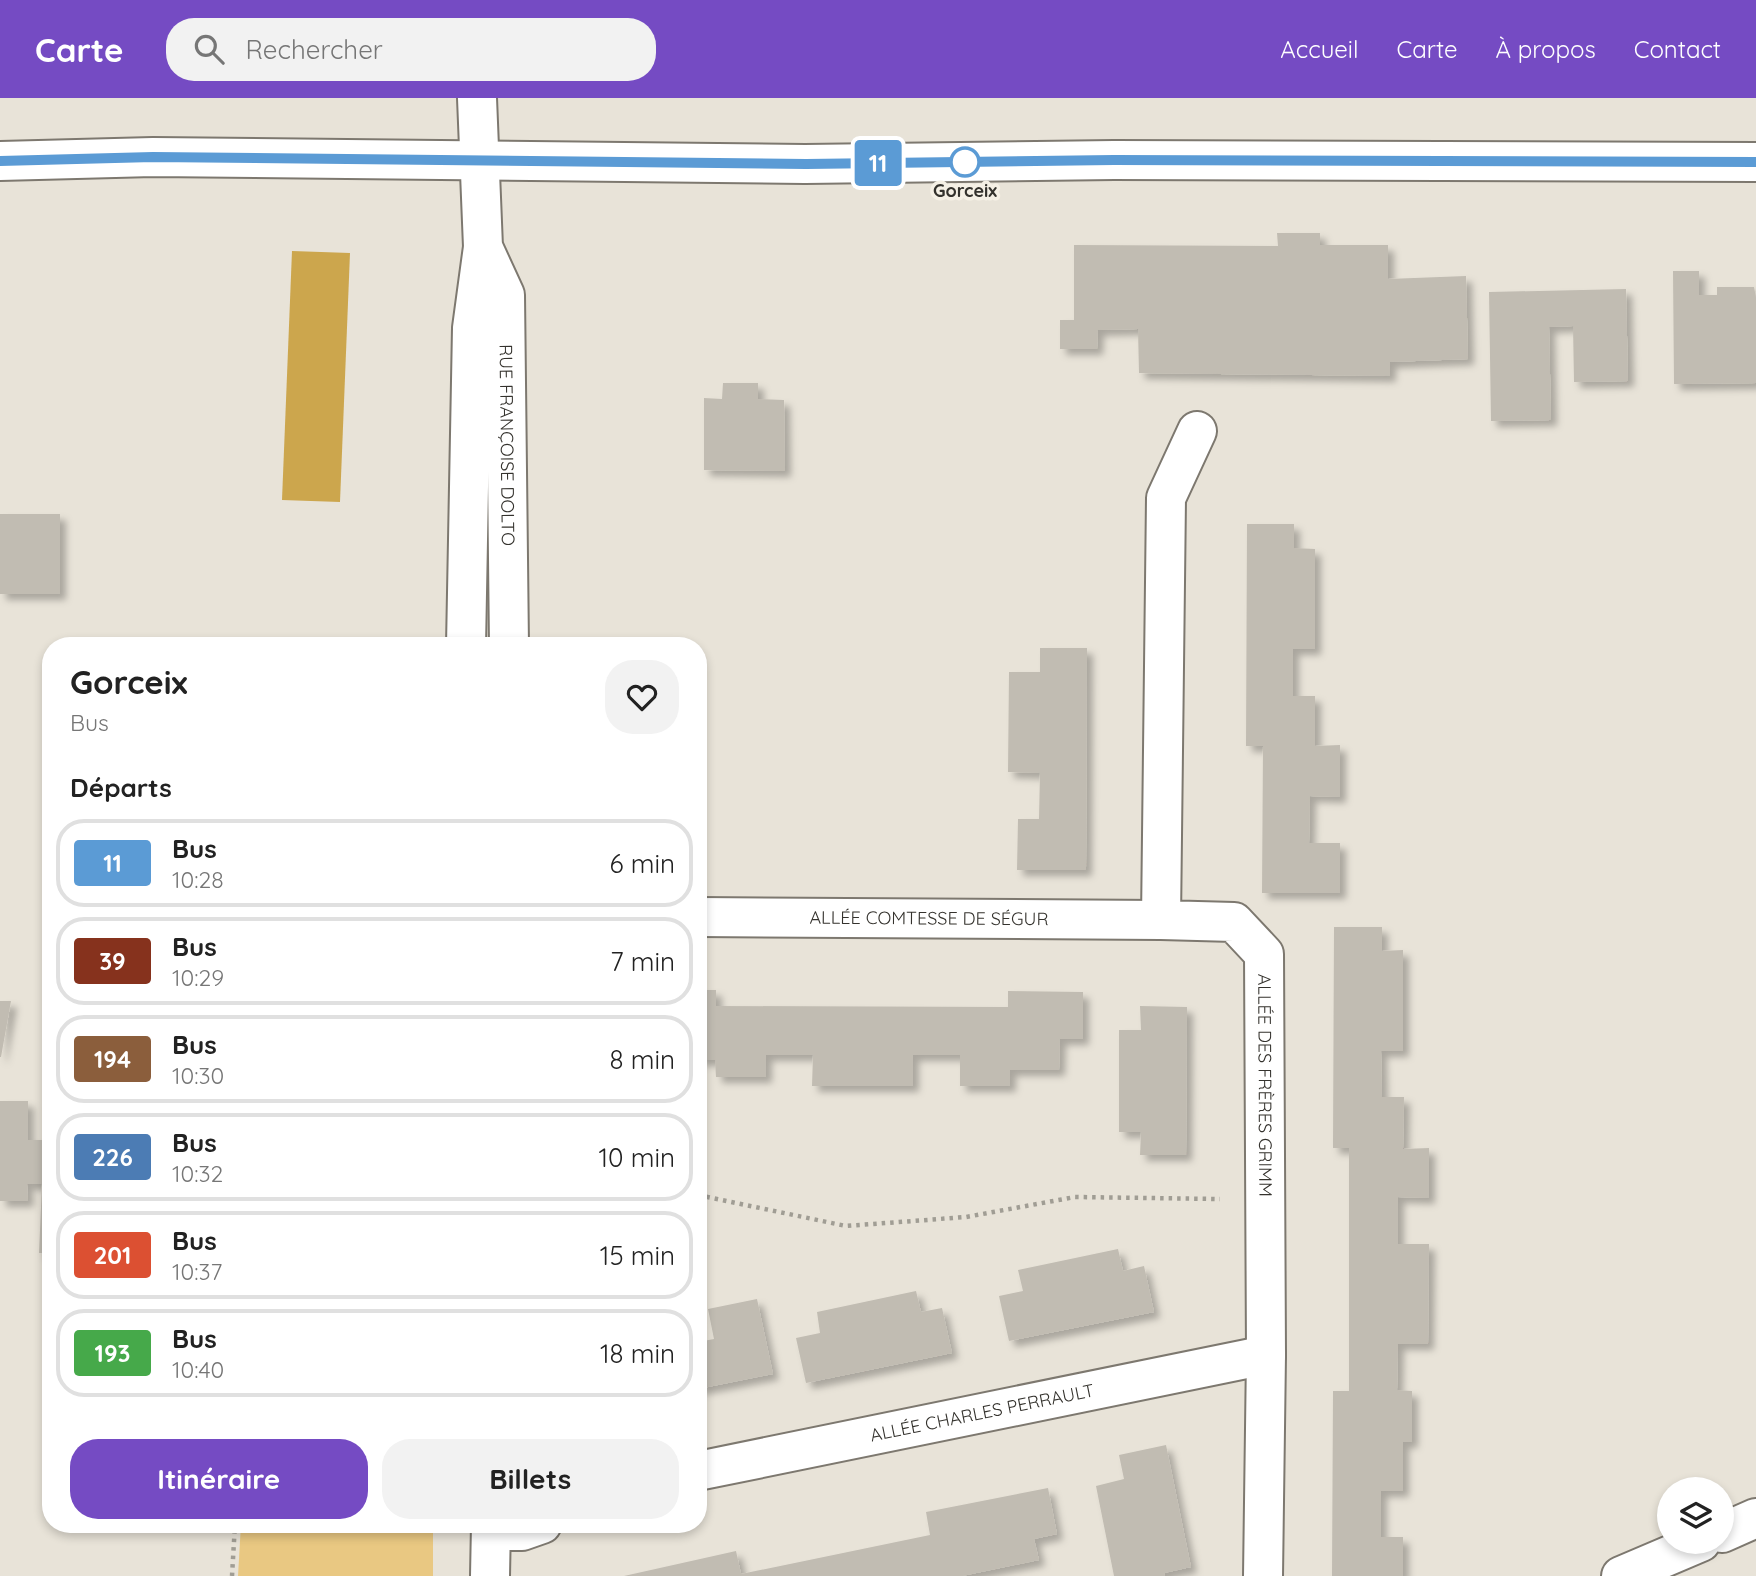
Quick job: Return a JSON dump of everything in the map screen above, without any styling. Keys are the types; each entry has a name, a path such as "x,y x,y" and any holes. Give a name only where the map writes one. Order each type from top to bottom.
{"street":[{"name":"RUE FRANÇOISE DOLTO","path":"466,637 471,328 484,247 477,98"},
{"path":"0,161 153,157 806,164 1114,160 1756,162"},
{"name":"RUE FRANÇOISE DOLTO","path":"484,247 505,295 509,637"},
{"path":"1161,920 1166,498 1197,431"},
{"name":"ALLÉE COMTESSE DE SÉGUR","path":"707,916 1161,920"},
{"name":"ALLÉE DES FRÈRES GRIMM","path":"1161,920 1234,922 1264,954 1266,1355 1263,1576"},
{"name":"ALLÉE CHARLES PERRAULT","path":"707,1469 1266,1355"},
{"path":"1734,1528 1756,1518"},
{"path":"491,1533 491,1576"},
{"path":"1621,1576 1673,1554"}],"path":[{"path":"707,1197 846,1226 966,1217 1075,1197 1265,1200"},
{"path":"232,1576 234,1533"}],"shaded area":[{"path":"292,251 350,253 340,502 282,500"},
{"path":"240,1533 433,1533 433,1576 238,1576"}],"building":[{"path":"1277,233 1320,233 1320,245 1388,245 1388,279 1466,276 1468,359 1390,362 1390,376 1139,373 1138,329 1098,330 1097,349 1060,349 1060,320 1074,320 1074,245 1278,246"},
{"path":"1673,271 1699,271 1699,295 1717,295 1717,287 1754,287 1756,383 1674,384"},
{"path":"1626,289 1628,381 1574,382 1573,326 1549,327 1551,420 1491,421 1489,292"},
{"path":"723,383 758,383 758,399 784,400 785,471 704,470 704,398 722,399"},
{"path":"0,514 60,514 60,594 0,594"},
{"path":"1247,524 1294,524 1294,548 1315,549 1315,649 1293,649 1293,696 1315,696 1315,746 1340,745 1340,797 1310,796 1309,843 1340,843 1340,893 1262,893 1263,746 1246,746"},
{"path":"1040,648 1087,648 1086,870 1017,870 1018,819 1039,819 1040,773 1008,772 1009,672 1040,672"},
{"path":"1334,927 1382,927 1382,951 1403,950 1403,1051 1381,1051 1382,1097 1404,1097 1403,1149 1429,1148 1429,1198 1398,1197 1398,1244 1429,1244 1428,1344 1398,1344 1397,1390 1412,1391 1412,1442 1403,1442 1403,1491 1381,1491 1381,1537 1403,1537 1403,1576 1332,1576 1333,1391 1349,1391 1349,1148 1333,1148"},
{"path":"707,990 716,990 716,1006 1008,1007 1008,991 1083,992 1083,1039 1060,1039 1059,1070 1010,1070 1010,1086 960,1086 960,1055 913,1055 913,1086 812,1086 813,1055 766,1055 766,1077 716,1077 715,1060 707,1060"},
{"path":"0,1001 11,1001 1,1057 0,1057"},
{"path":"1140,1006 1187,1007 1186,1155 1140,1155 1141,1132 1119,1132 1119,1030 1141,1030"},
{"path":"0,1101 28,1101 28,1140 42,1140 42,1184 27,1184 28,1201 0,1201"},
{"path":"42,1184 42,1253 39,1253"},
{"path":"1118,1249 1123,1271 1144,1266 1154,1312 1009,1341 999,1296 1023,1291 1018,1270"},
{"path":"916,1291 921,1312 942,1308 952,1353 806,1383 796,1338 820,1333 817,1312"},
{"path":"757,1299 773,1374 707,1387 707,1340 714,1339 708,1309"},
{"path":"1166,1445 1191,1567 1164,1573 1165,1576 1114,1576 1096,1486 1124,1479 1119,1455"},
{"path":"1048,1488 1057,1534 1034,1539 1039,1560 962,1576 624,1576 736,1551 741,1574 930,1535 926,1512"}],"bus line":[{"name":"11","path":"0,161 153,157 806,164 1114,160 1756,162"}],"place":[{"name":"Gorceix","path":"965,162"}]}
